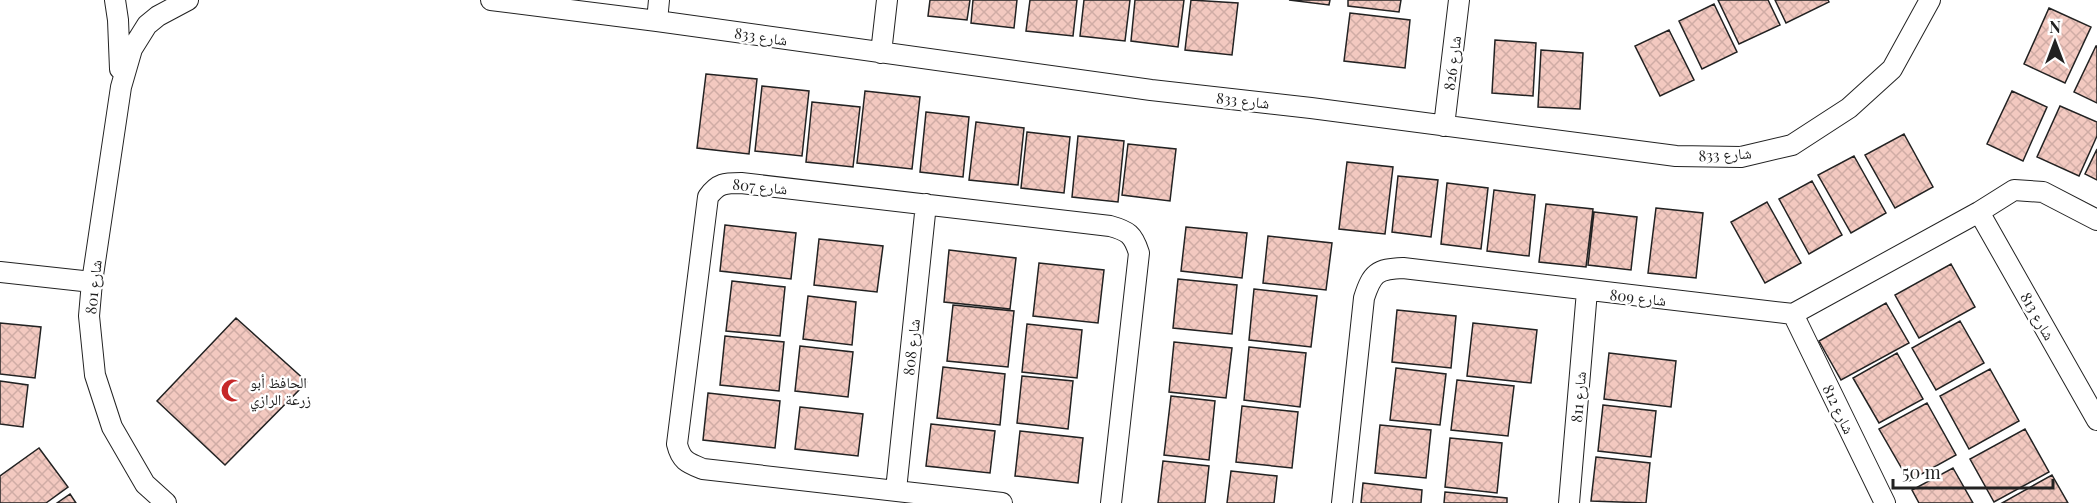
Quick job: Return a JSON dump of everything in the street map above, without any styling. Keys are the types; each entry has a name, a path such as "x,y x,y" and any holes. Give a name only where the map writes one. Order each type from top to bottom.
{"street":[{"name":"شارع 801","path":"115,0 120,44 121,87"},
{"path":"154,0 172,2 186,0"},
{"name":"شارع 801","path":"166,503 146,484 112,427 95,375 88,316 121,87 132,49 147,25 186,0"},
{"name":"شارع 833","path":"491,0 1151,90 1676,156 1742,157 1792,145 1849,108 1892,69 1930,0"},
{"path":"657,21 659,0"},
{"path":"881,53 887,0"},
{"name":"شارع 826","path":"1444,126 1459,0"},
{"name":"شارع 807","path":"1002,503 703,469 687,462 680,454 677,444 708,197 714,188 726,183 741,183 926,204 1110,226 1123,230 1134,238 1139,253 1111,503"},
{"path":"1792,314 1979,212 2014,190 2043,192 2097,220"},
{"name":"شارع 808","path":"896,490 926,204"},
{"name":"شارع 813","path":"1979,212 2097,420"},
{"name":"شارع 809","path":"1342,503 1364,298 1374,275 1384,268 1403,268 1792,314"},
{"path":"0,272 92,282"},
{"name":"شارع 811","path":"1569,503 1587,291"},
{"name":"شارع 812","path":"1792,314 1885,503"}],"building":[{"path":"930,0 970,0 967,20 928,16"},
{"path":"973,0 1017,0 1014,28 971,23"},
{"path":"1030,0 1077,0 1073,36 1026,31"},
{"path":"1084,0 1130,0 1125,41 1080,36"},
{"path":"1135,0 1184,0 1178,47 1131,41"},
{"path":"1191,0 1238,3 1232,55 1185,50"},
{"path":"1289,0 1330,0 1329,5"},
{"path":"1348,0 1401,0 1399,12 1348,6"},
{"path":"1718,0 1768,0 1780,25 1739,44"},
{"path":"1775,0 1828,0 1829,2 1786,23"},
{"path":"1714,4 1737,52 1702,69 1679,21"},
{"path":"2049,8 2091,27 2065,83 2024,64"},
{"path":"1350,13 1410,20 1405,68 1344,61"},
{"path":"1669,30 1694,80 1660,96 1635,46"},
{"path":"1495,40 1536,43 1533,96 1492,93"},
{"path":"2097,46 2097,103 2074,92"},
{"path":"1541,50 1583,53 1580,109 1538,107"},
{"path":"706,74 757,79 749,154 697,148"},
{"path":"762,86 809,91 802,156 755,151"},
{"path":"865,91 920,97 912,169 857,163"},
{"path":"2012,91 2047,107 2023,161 1987,144"},
{"path":"812,102 860,107 853,167 806,162"},
{"path":"2060,106 2097,122 2097,136 2079,176 2037,157"},
{"path":"926,112 969,117 963,177 920,172"},
{"path":"976,122 1024,128 1018,185 969,180"},
{"path":"1027,132 1070,137 1064,193 1021,188"},
{"path":"1904,134 1933,187 1895,208 1865,155"},
{"path":"1078,136 1124,141 1118,202 1072,197"},
{"path":"1128,144 1176,149 1170,201 1122,195"},
{"path":"2097,149 2097,180 2085,174"},
{"path":"1854,156 1886,213 1851,233 1818,175"},
{"path":"1347,162 1393,167 1385,234 1339,229"},
{"path":"1398,176 1438,180 1431,237 1392,232"},
{"path":"1812,181 1842,235 1809,254 1779,199"},
{"path":"1447,183 1488,188 1481,249 1441,244"},
{"path":"1494,190 1535,195 1529,256 1487,251"},
{"path":"1767,202 1801,263 1765,283 1731,222"},
{"path":"1546,204 1593,209 1586,267 1539,262"},
{"path":"1656,208 1703,213 1696,278 1648,273"},
{"path":"1594,212 1637,217 1631,270 1588,265"},
{"path":"725,225 796,233 791,279 720,271"},
{"path":"1186,227 1247,233 1242,278 1181,271"},
{"path":"1268,236 1332,243 1326,290 1263,283"},
{"path":"819,239 883,246 877,292 814,285"},
{"path":"949,250 1016,258 1010,309 944,302"},
{"path":"1039,263 1104,270 1098,323 1033,316"},
{"path":"1951,264 1975,307 1919,338 1895,295"},
{"path":"1178,279 1237,285 1232,334 1173,328"},
{"path":"732,281 785,287 780,336 726,331"},
{"path":"1254,289 1317,296 1311,347 1249,340"},
{"path":"808,296 856,302 852,345 803,339"},
{"path":"1886,303 1909,343 1841,380 1819,341"},
{"path":"953,305 1014,311 1008,367 947,361"},
{"path":"1397,310 1456,316 1451,368 1392,362"},
{"name":"الحافظ أبو زرعة الرازي","path":"236,318 307,382 225,465 157,401"},
{"path":"1960,321 1984,363 1936,390 1912,348"},
{"path":"0,323 41,327 35,378 0,374"},
{"path":"1473,323 1537,330 1531,383 1467,376"},
{"path":"1027,324 1082,330 1077,378 1022,372"},
{"path":"725,336 784,342 779,391 720,385"},
{"path":"1174,342 1232,348 1226,398 1169,392"},
{"path":"800,346 853,352 848,397 795,391"},
{"path":"1249,347 1306,353 1300,407 1244,400"},
{"path":"1609,353 1676,361 1671,407 1604,399"},
{"path":"1897,353 1923,399 1879,423 1853,378"},
{"path":"943,367 1005,374 1000,425 937,418"},
{"path":"1396,368 1446,374 1440,425 1390,420"},
{"path":"1990,369 2019,421 1969,449 1940,396"},
{"path":"1022,376 1073,381 1068,429 1017,423"},
{"path":"1457,380 1514,386 1508,436 1451,430"},
{"path":"0,381 28,385 23,427 0,424"},
{"path":"708,393 780,401 775,448 703,440"},
{"path":"1171,396 1215,401 1209,460 1164,455"},
{"path":"1927,403 1956,455 1909,481 1879,429"},
{"path":"1603,405 1656,411 1651,457 1598,451"},
{"path":"1242,406 1298,412 1292,468 1236,462"},
{"path":"800,407 863,414 858,456 795,449"},
{"path":"931,424 995,431 990,473 926,466"},
{"path":"1380,425 1431,430 1426,478 1375,473"},
{"path":"2025,429 2049,472 1994,502 1970,459"},
{"path":"1020,431 1083,438 1078,483 1015,476"},
{"path":"1450,438 1502,443 1497,493 1445,487"},
{"path":"39,448 68,487 46,503 0,503 0,476"},
{"path":"1596,457 1650,463 1646,503 1591,501"},
{"path":"1163,461 1209,466 1205,503 1158,503"},
{"path":"1953,468 1973,503 1919,503 1912,490"},
{"path":"1231,471 1277,476 1274,503 1227,503"},
{"path":"2052,475 2068,503 2002,503"},
{"path":"1363,483 1422,490 1421,503 1361,503"},
{"path":"1445,492 1507,498 1507,503 1444,503"},
{"path":"70,494 76,503 57,503"}],"place":[{"name":"الحافظ أبو زرعة الرازي","path":"232,391"}]}
